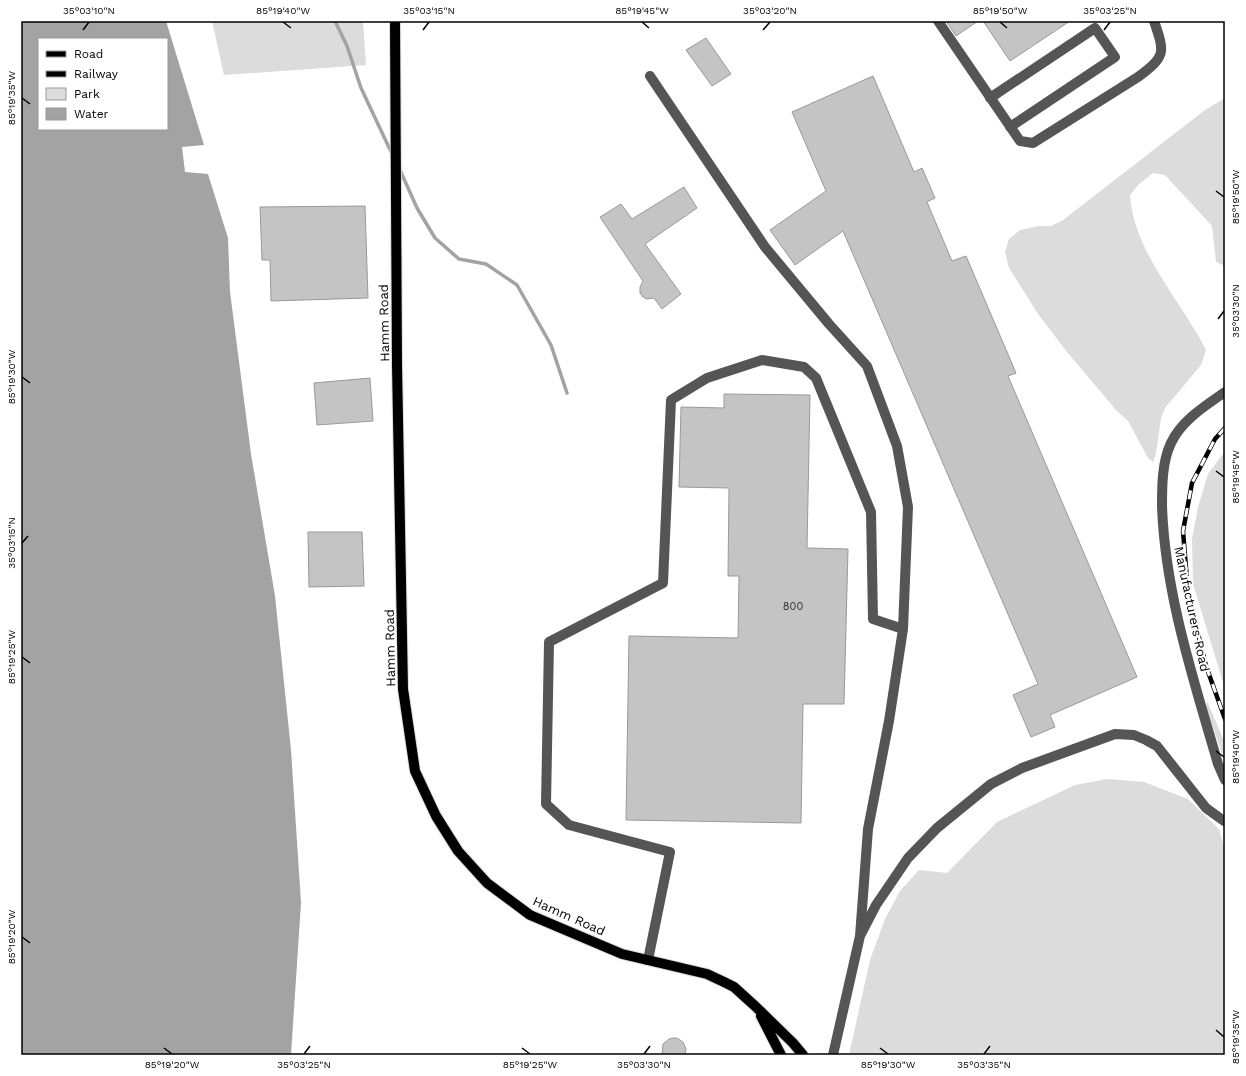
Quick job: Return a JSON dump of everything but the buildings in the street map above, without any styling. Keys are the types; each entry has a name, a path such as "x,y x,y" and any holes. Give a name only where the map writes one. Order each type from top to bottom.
{"main road":[{"name":"Hamm Road","path":"394,21 403,689 415,772 436,816 458,851 488,883 530,915 622,954 707,974 734,988 756,1006 793,1042 803,1055"},
{"path":"756,1006 781,1055"}],"street":[{"path":"938,21 1020,141 1033,143 1138,77 1154,65 1161,54 1161,41 1154,21"},
{"path":"990,98 1095,28 1115,57 1010,127"},
{"path":"650,76 765,247 829,324 867,366 897,446 908,507 903,629 889,721 868,829 860,936 833,1055"},
{"path":"648,960 670,852 569,825 546,804 549,642 663,583 671,400 706,378 762,360 804,368 816,378 871,512 873,619 903,629"},
{"name":"Manufacturers Road","path":"1225,392 1191,417 1179,430 1170,444 1162,483 1163,522 1168,570 1188,658 1218,764 1225,780"},
{"path":"860,936 876,905 908,858 937,828 991,784 1022,768 1115,734 1134,735 1157,746 1206,808 1225,821"}],"green space":[{"path":"212,21 363,21 366,65 224,75"},
{"path":"1225,98 1225,266 1216,262 1212,226 1165,175 1153,173 1139,184 1130,195 1133,216 1140,237 1149,256 1160,276 1196,331 1206,350 1201,365 1165,408 1161,418 1156,453 1153,462 1148,458 1128,421 1116,410 1067,352 1038,314 1009,268 1005,252 1009,239 1020,230 1039,226 1051,226 1063,220 1205,110"},
{"path":"1225,451 1225,689 1193,584 1192,539 1198,507 1208,474"},
{"path":"1207,701 1225,743 1225,762 1206,708"},
{"path":"1108,779 1144,782 1188,799 1219,829 1225,851 1225,1055 849,1055 870,960 885,919 900,891 919,870 947,873 997,822 1075,785"}],"water":[{"path":"21,21 166,21 204,145 182,147 185,172 208,174 228,238 230,292 251,454 275,596 291,750 301,903 291,1055 21,1055"}],"waterway":[{"path":"335,21 347,46 361,88 393,156"},
{"path":"400,170 417,208 435,238 459,259 486,264 517,285 551,345 567,393"}],"railway":[{"path":"1225,428 1215,439 1192,483 1183,531 1188,593 1206,666 1225,719"}]}
